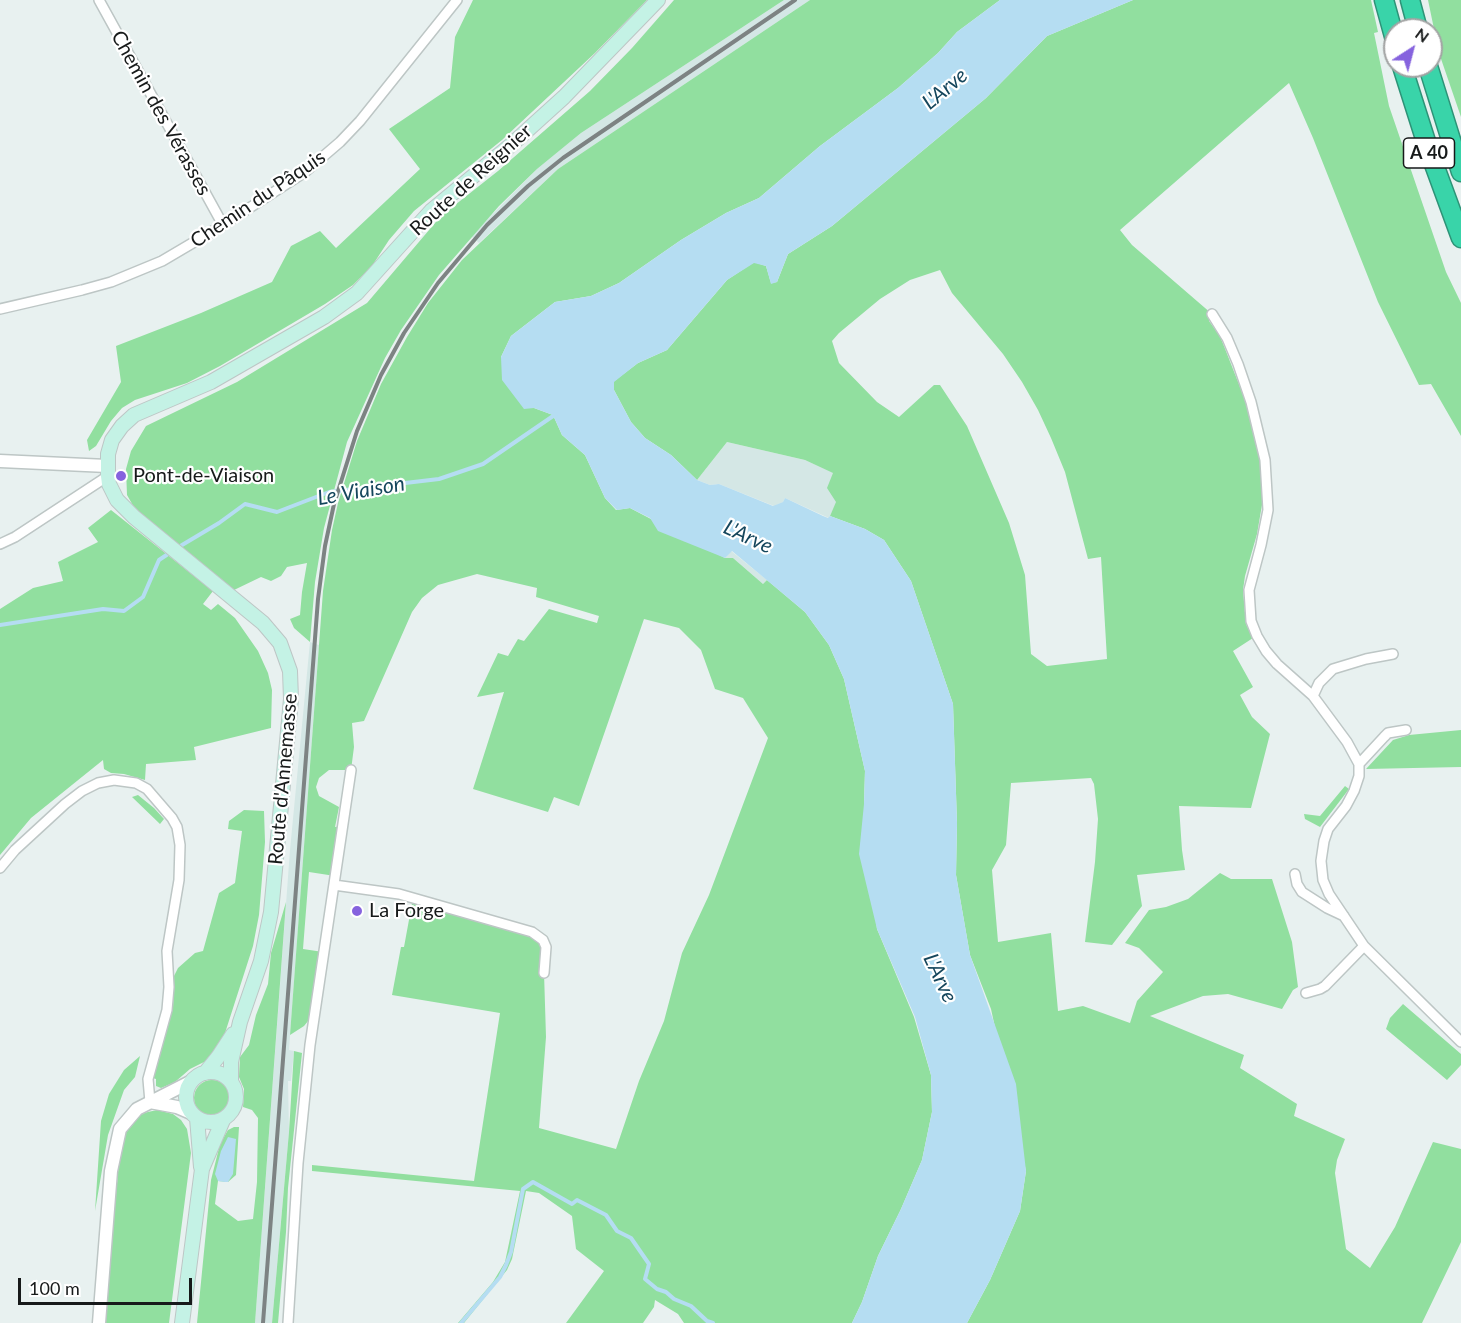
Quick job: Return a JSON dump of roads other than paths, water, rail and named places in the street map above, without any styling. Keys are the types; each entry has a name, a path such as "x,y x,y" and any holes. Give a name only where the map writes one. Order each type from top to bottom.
{"highway":[{"path":"1384,0 1389,18"},
{"name":"A 40","path":"1406,78 1428,148 1461,238"},
{"name":"A 40","path":"1432,78 1461,172"}],"main road":[{"name":"Route de Reignier","path":"107,471 112,440 134,414 211,382 324,316 357,293 430,211 511,146 564,97 658,0"},
{"name":"Route d'Annemasse","path":"107,471 113,494 134,517 263,623 280,643 291,682 270,912 261,961 240,1022 231,1062 231,1082 236,1102 232,1112 223,1120 202,1169 182,1323"},
{"name":"Route d'Annemasse","path":"202,1169 199,1135 194,1116 187,1106 187,1088 219,1057 240,1022"},
{"path":"205,1073 219,1073 231,1082"},
{"path":"194,1116 209,1123 223,1120"}],"street":[{"name":"Chemin des Vérasses","path":"99,0 223,225"},
{"name":"Chemin du Pâquis","path":"0,309 82,290 168,259 305,172 340,142 367,112 457,0"},
{"path":"1212,314 1227,338 1241,374 1254,413 1264,460 1268,510 1249,590 1251,621 1257,636 1277,664 1313,696 1347,742 1359,764 1359,776 1354,790 1346,806 1328,829 1321,852 1323,880 1329,894 1364,946 1461,1042"},
{"path":"0,461 107,471"},
{"path":"0,544 15,537 107,471"},
{"path":"1313,696 1319,683 1333,669 1393,654"},
{"path":"1359,764 1384,737 1406,730"},
{"path":"288,1323 298,1163 310,1045 351,770"},
{"path":"0,868 15,850 64,804 98,783 114,780 136,783 147,789 172,818 179,836 180,869 167,951 169,987 167,1010 148,1079 150,1102"},
{"path":"1295,874 1302,892 1327,908 1344,915"},
{"path":"334,885 399,894 532,932 543,939 546,947 544,973"},
{"path":"1306,993 1325,986 1364,946"},
{"path":"99,1323 111,1171 120,1129 130,1115 192,1081"},
{"path":"150,1102 177,1107 194,1116"}],"water":[{"name":"L'Arve","path":"1000,0 1133,0 1047,36 986,98 832,226 788,254 777,282 771,284 766,266 754,263 727,280 667,350 638,363 614,382 614,390 631,422 645,438 671,455 697,480 710,485 719,484 773,506 783,502 785,498 828,518 830,516 865,529 884,540 911,581 953,704 957,823 956,875 970,955 1016,1084 1026,1171 1020,1211 990,1280 967,1323 852,1323 878,1256 922,1160 932,1112 931,1075 915,1017 877,929 859,854 865,771 844,679 829,645 805,612 732,551 725,558 658,531 650,518 630,508 617,510 605,498 585,455 562,435 553,415 534,408 524,409 502,380 501,357 511,336 555,302 591,296 619,283 681,240 726,213 759,198 820,146 898,88 938,53 957,32"},
{"path":"228,1137 236,1139 233,1174 228,1182 218,1181 215,1174 221,1151"}],"waterway":[{"name":"Le Viaison","path":"177,548 219,523 245,504 277,512 329,492 439,479 483,464 556,414"},
{"name":"Le Viaison","path":"0,625 103,609 124,611 143,597 159,560 171,552"},
{"path":"461,1323 500,1277 511,1252 523,1189 533,1182 572,1204 577,1200 606,1215 617,1231 631,1238 649,1264 645,1279 674,1299 691,1306 707,1321 713,1323"}],"railway":[{"path":"263,1323 318,599 325,546 334,504 357,431 381,375 404,333 438,283 487,225 528,186 563,158 795,0"}],"place":[{"name":"Pont-de-Viaison","path":"121,476"},
{"name":"La Forge","path":"357,911"}]}
